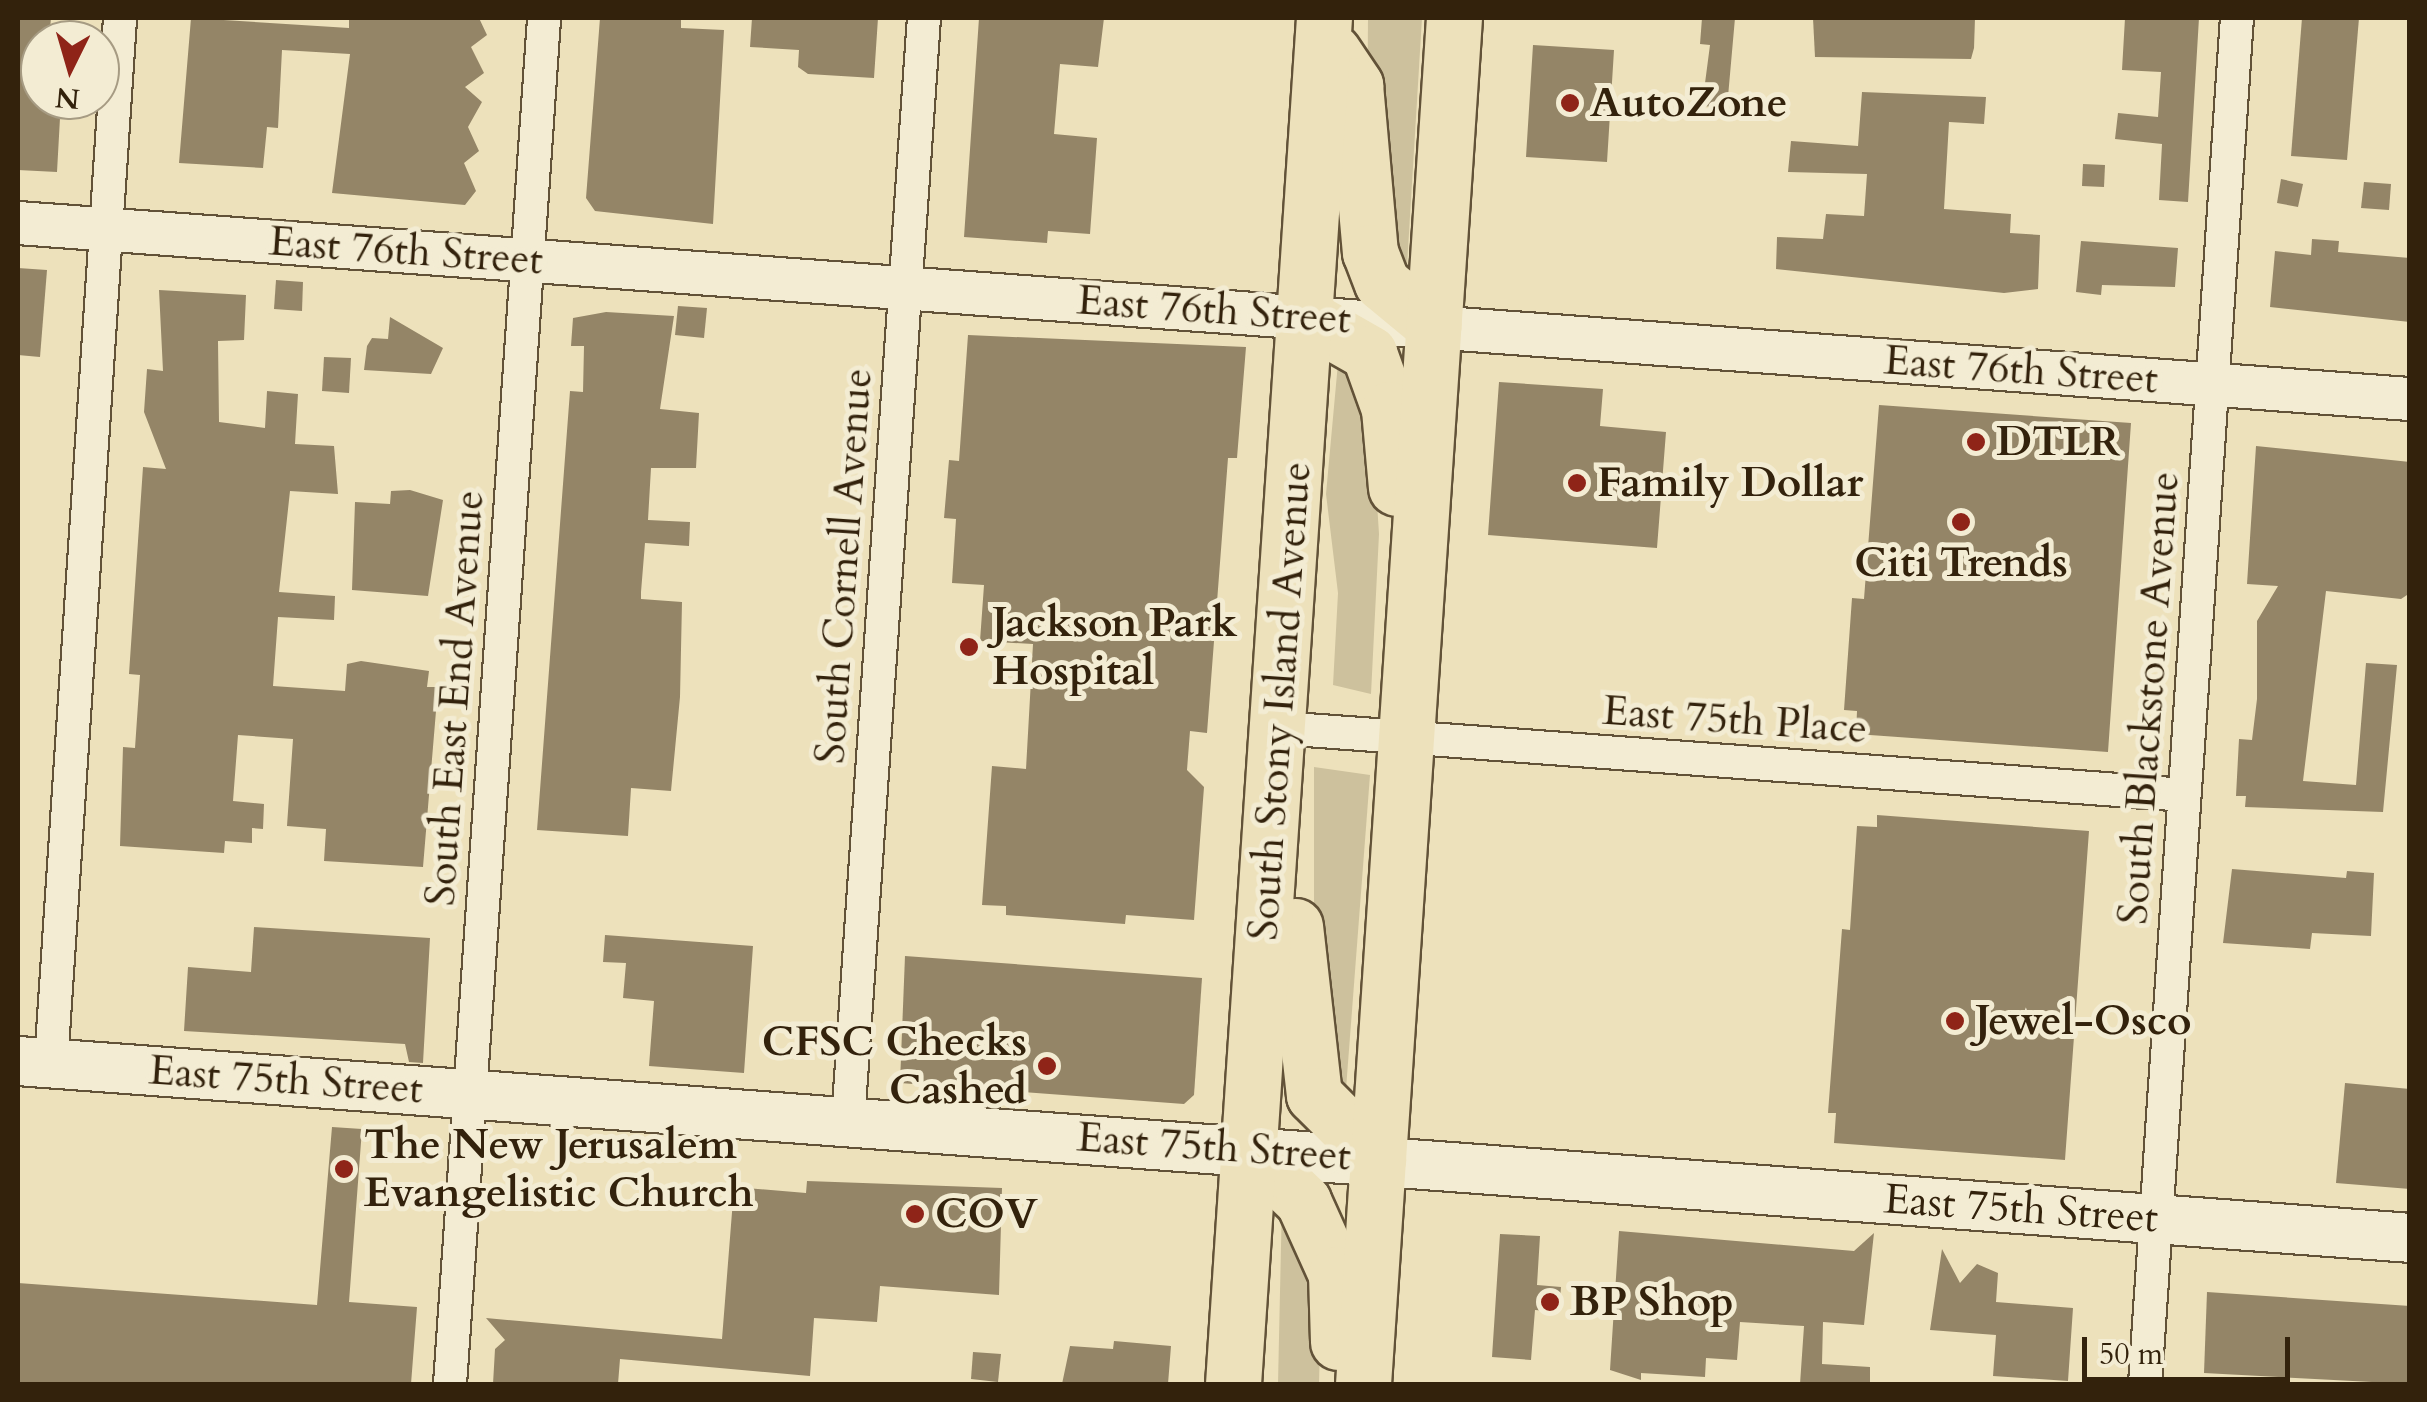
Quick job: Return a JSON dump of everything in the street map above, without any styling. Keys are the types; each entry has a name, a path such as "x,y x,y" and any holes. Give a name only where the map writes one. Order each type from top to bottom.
{"highway":[{"path":"1364,1384 1454,18"},
{"path":"1324,28 1355,85 1363,201 1382,283 1434,326"},
{"name":"South Stony Island Avenue","path":"1234,1384 1324,28"},
{"path":"1306,317 1369,353 1389,409 1396,494 1420,528"},
{"path":"1268,894 1295,922 1314,1095 1378,1159"},
{"path":"1250,1150 1304,1201 1336,1274 1338,1356 1353,1384"}],"main road":[{"name":"East 75th Street","path":"34,1062 2410,1238"}],"street":[{"path":"34,1062 120,18"},
{"name":"South East End Avenue","path":"450,1384 544,18"},
{"name":"South Cornell Avenue","path":"848,1121 924,18"},
{"name":"South Blackstone Avenue","path":"2145,1384 2237,18"},
{"name":"East 76th Street","path":"18,223 2410,398"},
{"name":"East 75th Place","path":"1280,728 2185,795"}],"shaded area":[{"path":"1368,18 1422,18 1407,266 1389,268 1367,166"},
{"path":"1339,352 1368,361 1379,534 1371,694 1333,685 1338,593 1326,494"},
{"path":"1314,767 1370,775 1345,1102 1314,1010"},
{"path":"1282,1201 1321,1303 1319,1384 1278,1384"}],"building":[{"path":"18,18 51,18 20,20 20,120 60,120 57,172 18,170"},
{"path":"191,18 349,28 349,18 479,18 487,35 471,47 484,73 465,87 482,102 468,127 479,151 464,163 476,191 465,205 332,193 350,54 282,50 278,128 267,127 263,168 179,163"},
{"path":"600,18 681,18 681,28 724,30 713,224 595,211 586,198"},
{"path":"752,18 878,18 874,78 808,74 798,67 799,50 750,47"},
{"path":"979,18 1104,18 1098,67 1060,64 1054,134 1097,138 1090,234 1048,231 1047,243 964,237"},
{"path":"1702,18 1735,18 1727,108 1702,106 1710,45 1700,44"},
{"path":"1813,18 1975,18 1974,48 1971,59 1815,57"},
{"path":"2125,18 2199,18 2188,202 2159,200 2162,144 2115,139 2118,113 2158,117 2161,72 2122,70"},
{"path":"2302,18 2359,18 2347,160 2291,156"},
{"name":"AutoZone","path":"1533,45 1614,50 1607,162 1526,157"},
{"path":"1862,92 1986,97 1984,124 1949,122 1944,209 2011,214 2010,233 2040,235 2038,289 2004,293 1776,269 1777,237 1823,239 1826,214 1864,216 1867,174 1788,172 1791,141 1858,146"},
{"path":"2083,164 2105,165 2104,187 2082,186"},
{"path":"2281,179 2303,184 2298,207 2277,203"},
{"path":"2364,182 2391,184 2389,210 2361,208"},
{"path":"2312,239 2339,241 2338,252 2410,258 2410,322 2270,307 2275,251 2311,255"},
{"path":"2081,241 2178,248 2175,287 2102,285 2101,295 2076,292"},
{"path":"18,268 47,270 40,357 18,355"},
{"path":"276,280 303,282 302,311 274,309"},
{"path":"159,290 246,295 244,340 218,341 219,422 265,428 267,391 298,394 295,444 334,446 338,494 290,491 279,592 335,596 334,620 278,617 273,686 345,691 347,664 361,661 429,671 427,687 438,687 423,867 324,861 326,829 287,826 293,739 238,735 233,801 264,804 263,829 252,828 252,843 225,841 224,853 120,846 123,747 135,748 140,675 129,674 143,467 166,469 144,412 147,369 163,371"},
{"path":"678,306 707,308 704,338 675,335"},
{"path":"606,312 674,316 660,409 699,413 696,468 651,468 648,520 690,522 689,546 645,543 641,592 641,599 682,602 680,697 671,791 631,788 628,836 537,830 570,391 583,392 584,346 571,346 573,318"},
{"path":"390,317 443,348 431,374 364,370 372,338 388,339"},
{"name":"Jackson Park Hospital","path":"968,335 1246,347 1237,458 1228,458 1207,733 1190,731 1187,770 1204,787 1194,920 1126,915 1125,924 1006,915 1006,906 982,905 992,766 1026,769 1033,644 980,641 984,585 952,583 956,519 944,518 949,460 959,461"},
{"path":"324,357 351,358 349,393 322,391"},
{"name":"Family Dollar","path":"1499,382 1603,389 1600,426 1666,432 1657,548 1488,535"},
{"path":"1879,405 2131,423 2108,752 1856,734 1857,711 1844,710 1852,598 1864,599"},
{"path":"2256,446 2410,462 2410,593 2401,599 2326,591 2303,781 2356,785 2366,663 2397,665 2383,812 2245,807 2246,796 2236,796 2239,739 2252,740 2257,699 2257,621 2278,586 2247,584"},
{"path":"410,490 443,500 428,596 352,590 355,502 390,504 391,491"},
{"name":"Jewel-Osco","path":"1877,815 2089,831 2065,1160 1834,1143 1836,1113 1828,1113 1842,929 1850,930 1857,826 1877,827"},
{"path":"2232,869 2346,878 2347,871 2374,873 2371,936 2312,933 2310,949 2223,943"},
{"path":"254,927 430,938 423,1063 409,1062 405,1044 184,1031 188,967 251,972"},
{"path":"605,935 753,946 744,1073 649,1066 654,1001 623,998 626,963 603,962"},
{"path":"905,956 1202,978 1194,1095 1184,1104 900,1083"},
{"path":"2345,1083 2410,1089 2410,1189 2336,1183"},
{"path":"332,1127 362,1129 349,1302 417,1307 411,1384 18,1384 18,1283 317,1305"},
{"path":"807,1181 1002,1188 999,1295 880,1286 877,1322 814,1318 810,1376 620,1359 618,1384 493,1384 495,1349 505,1340 486,1318 722,1339 734,1187 806,1193"},
{"path":"1619,1231 1854,1251 1874,1233 1864,1325 1823,1322 1822,1364 1870,1367 1870,1384 1800,1384 1804,1326 1740,1322 1737,1360 1706,1358 1705,1377 1641,1373 1641,1380 1610,1370"},
{"path":"1500,1234 1540,1236 1537,1285 1561,1287 1559,1312 1535,1310 1531,1360 1492,1357"},
{"path":"1942,1249 1960,1283 1977,1264 1998,1273 1996,1302 2073,1308 2068,1381 1993,1376 1996,1335 1930,1330"},
{"path":"2207,1292 2410,1306 2410,1384 2204,1373"},
{"path":"1114,1341 1171,1346 1168,1384 1062,1384 1070,1346 1113,1349"},
{"path":"973,1352 1001,1354 998,1382 971,1379"}],"place":[{"name":"AutoZone","path":"1570,103"},
{"name":"DTLR","path":"1976,442"},
{"name":"Family Dollar","path":"1577,483"},
{"name":"Citi Trends","path":"1961,522"},
{"name":"Jackson Park Hospital","path":"969,647"},
{"name":"Jewel-Osco","path":"1955,1021"},
{"name":"CFSC Checks Cashed","path":"1047,1066"},
{"name":"The New Jerusalem Evangelistic Church","path":"344,1169"},
{"name":"COV","path":"915,1214"},
{"name":"BP Shop","path":"1550,1302"}]}
